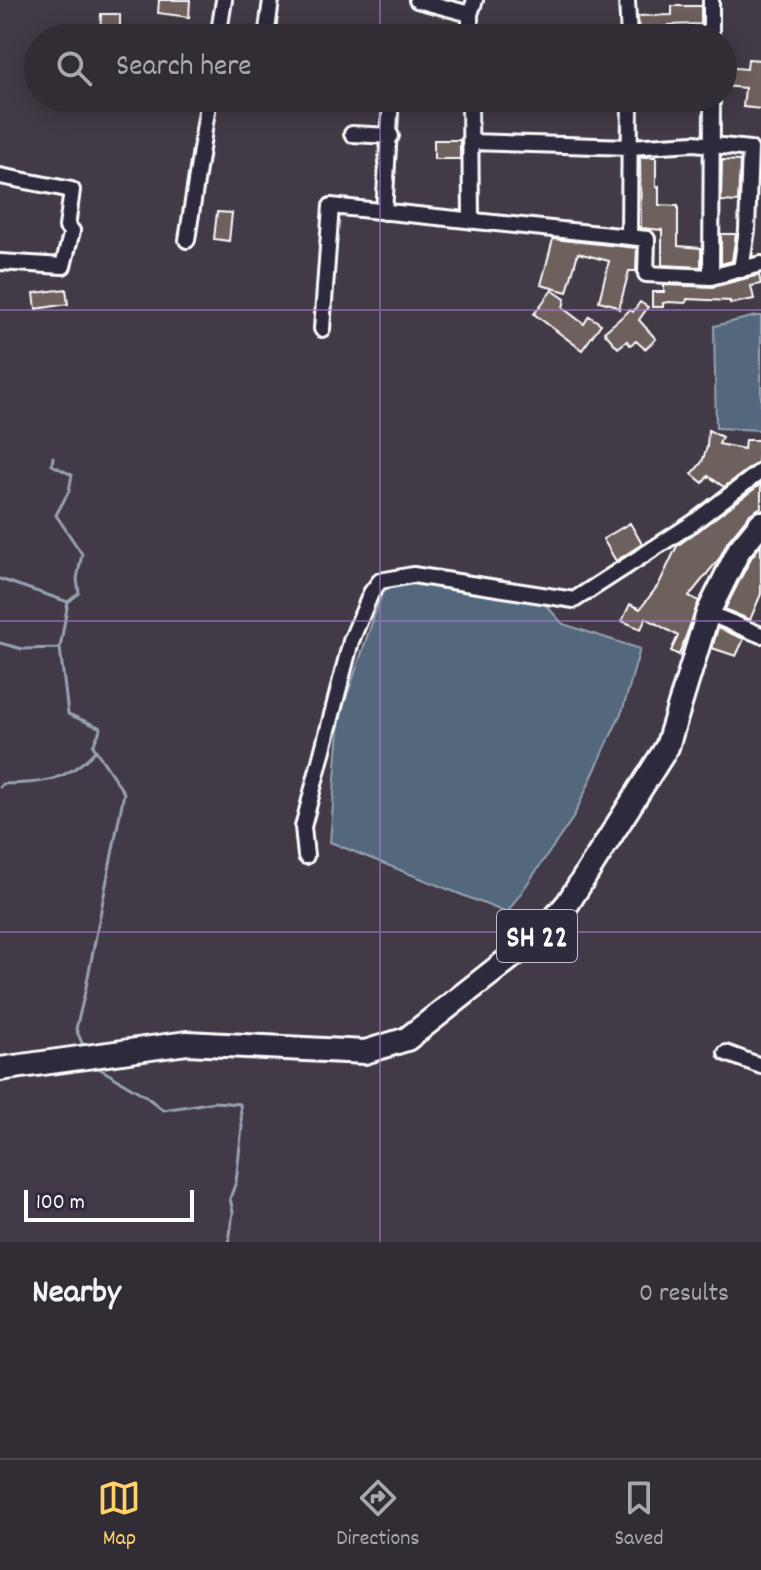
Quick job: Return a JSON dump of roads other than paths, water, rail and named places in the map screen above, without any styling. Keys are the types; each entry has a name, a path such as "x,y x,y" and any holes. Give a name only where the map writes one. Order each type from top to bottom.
{"main road":[{"name":"SH 22","path":"0,1069 187,1043 365,1052 407,1039 542,933 568,903 667,747 708,613 739,550 761,523"}],"street":[{"path":"220,24 224,0"},
{"path":"268,24 271,0"},
{"path":"417,0 472,7"},
{"path":"627,0 628,24"},
{"path":"711,0 711,24"},
{"path":"187,240 207,112"},
{"path":"384,212 391,112"},
{"path":"470,112 471,221"},
{"path":"629,237 630,112"},
{"path":"711,277 712,112"},
{"path":"352,134 391,136"},
{"path":"741,270 747,230 750,149 761,137"},
{"path":"470,142 630,147 694,143 750,149"},
{"path":"0,176 72,190 67,227 72,231 63,266 0,262"},
{"path":"322,329 331,206 647,239 646,274 711,277 761,264"},
{"path":"306,856 303,827 351,641 371,593 380,581 413,575 574,600 693,523 761,471"},
{"path":"708,613 761,635"},
{"path":"726,1053 761,1066"}],"water":[{"path":"761,316 761,430 716,428 714,326"},
{"path":"390,570 543,602 563,624 640,649 623,709 573,818 507,913 330,842 340,716"}],"waterway":[{"path":"53,457 52,465 72,475 69,491 56,515 82,554 77,579 79,593 68,602 60,648 68,714 101,728 93,746 124,793 76,1029 85,1050"},
{"path":"0,579 68,602"},
{"path":"0,643 22,649 60,648"},
{"path":"0,787 2,784 54,779 75,769 96,750"},
{"path":"95,1066 163,1110 215,1102 240,1104 242,1127 236,1182 230,1198 233,1212 229,1242"}]}
